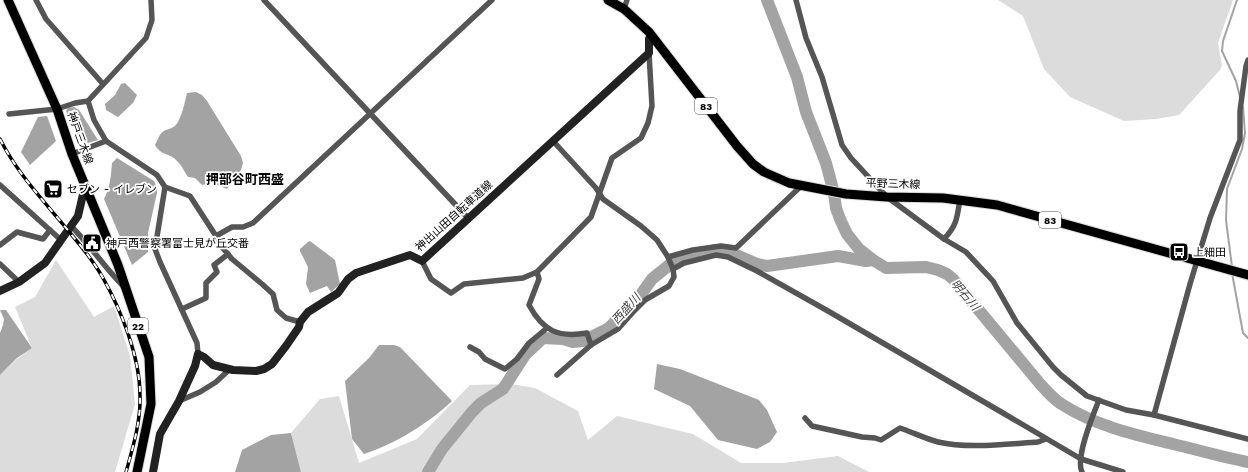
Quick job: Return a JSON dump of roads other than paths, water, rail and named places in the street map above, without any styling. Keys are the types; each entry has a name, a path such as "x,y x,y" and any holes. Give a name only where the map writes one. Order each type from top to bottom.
{"main road":[{"name":"神戸三木線","path":"8,0 57,109 72,154 118,265 149,357 151,404 137,472"},
{"name":"平野三木線","path":"608,0 625,5 753,164 764,172 789,183 846,194 887,197 960,199 997,205 1248,274"},
{"path":"649,36 649,53"},
{"name":"神出山田自転車道線","path":"198,354 213,365 230,369 256,372 272,364 286,346 299,327 300,322 308,312 338,293 348,279 356,273 410,254 422,261 649,53"},
{"path":"0,291 19,282 45,263 78,216 85,186"},
{"path":"153,472 160,434 179,401 195,366 198,354"}],"street":[{"path":"36,0 46,19 103,84"},
{"path":"9,114 57,109 75,103 88,101 146,38 152,20 150,0"},
{"path":"264,0 468,218"},
{"path":"216,236 232,228 244,227 253,223 492,0"},
{"path":"796,0 806,38 822,77 842,145 851,158 887,197 944,240 966,252 993,281 1017,324 1053,368 1087,396 1126,410 1154,415 1248,439"},
{"path":"422,261 431,279 451,293 464,284 523,278 538,272 591,217 612,158 641,138 648,123 652,106 649,53"},
{"path":"1154,415 1210,218 1240,140 1240,111 1248,60"},
{"path":"88,101 94,120 106,141 157,175 165,187 190,196 228,254 273,294 277,310 286,318 300,322"},
{"path":"72,154 106,141"},
{"path":"553,141 596,188 603,199 641,226 657,240 668,257 673,269 674,277 669,286 645,300 634,310 618,329 591,345 557,375"},
{"path":"0,185 61,240"},
{"path":"668,257 700,249 721,246 736,248 801,186"},
{"path":"165,187 155,249 197,343 198,354"},
{"path":"944,240 952,230 956,221 960,199"},
{"path":"71,226 90,246 112,276 126,289"},
{"path":"0,245 17,232 43,239 50,230"},
{"path":"182,309 206,298 206,284 217,272 214,265 228,254"},
{"path":"673,269 684,263 716,255 728,257 758,271 828,311 1080,459 1123,472"},
{"path":"0,264 19,282"},
{"path":"538,272 539,279 529,305 532,312 547,328 556,333 587,333 591,345"},
{"path":"470,347 479,352 486,359 505,369 517,359 529,344 547,328"},
{"path":"179,401 200,392 216,382 230,369"},
{"path":"1082,472 1079,467 1080,459 1085,438 1098,400"},
{"path":"805,418 812,426 881,440 900,428 937,442 975,446 1038,442 1046,439"}],"waterway":[{"name":"明石川","path":"767,0 797,77 806,112 826,163 834,193 836,208 840,219 847,234 859,249 886,268 926,267 947,274 953,279 1041,385 1051,396 1063,405 1089,419 1131,433 1248,462"},
{"path":"1237,0 1223,41 1222,51 1236,81 1240,97"},
{"path":"1232,267 1226,220 1227,189 1242,149 1245,133 1243,107"},
{"name":"西盛川","path":"428,472 442,449 472,412 481,403 503,389 525,355 543,338 563,339 573,342 583,341 609,328 642,293 652,279 673,262 692,255 715,250 727,251 757,264 767,266 838,256 866,261 873,260"},
{"path":"1232,273 1243,333 1248,338"}],"railway":[{"path":"0,139 15,165 24,177 96,266 123,319 137,365 140,395 138,424 126,472"}],"place":[{"name":"セブン - イレブン","path":"53,189"},
{"name":"神戸西警察署富士見が丘交番","path":"92,243"},
{"name":"上細田","path":"1179,252"}],"district":[{"name":"押部谷町西盛","path":"245,179"}]}
